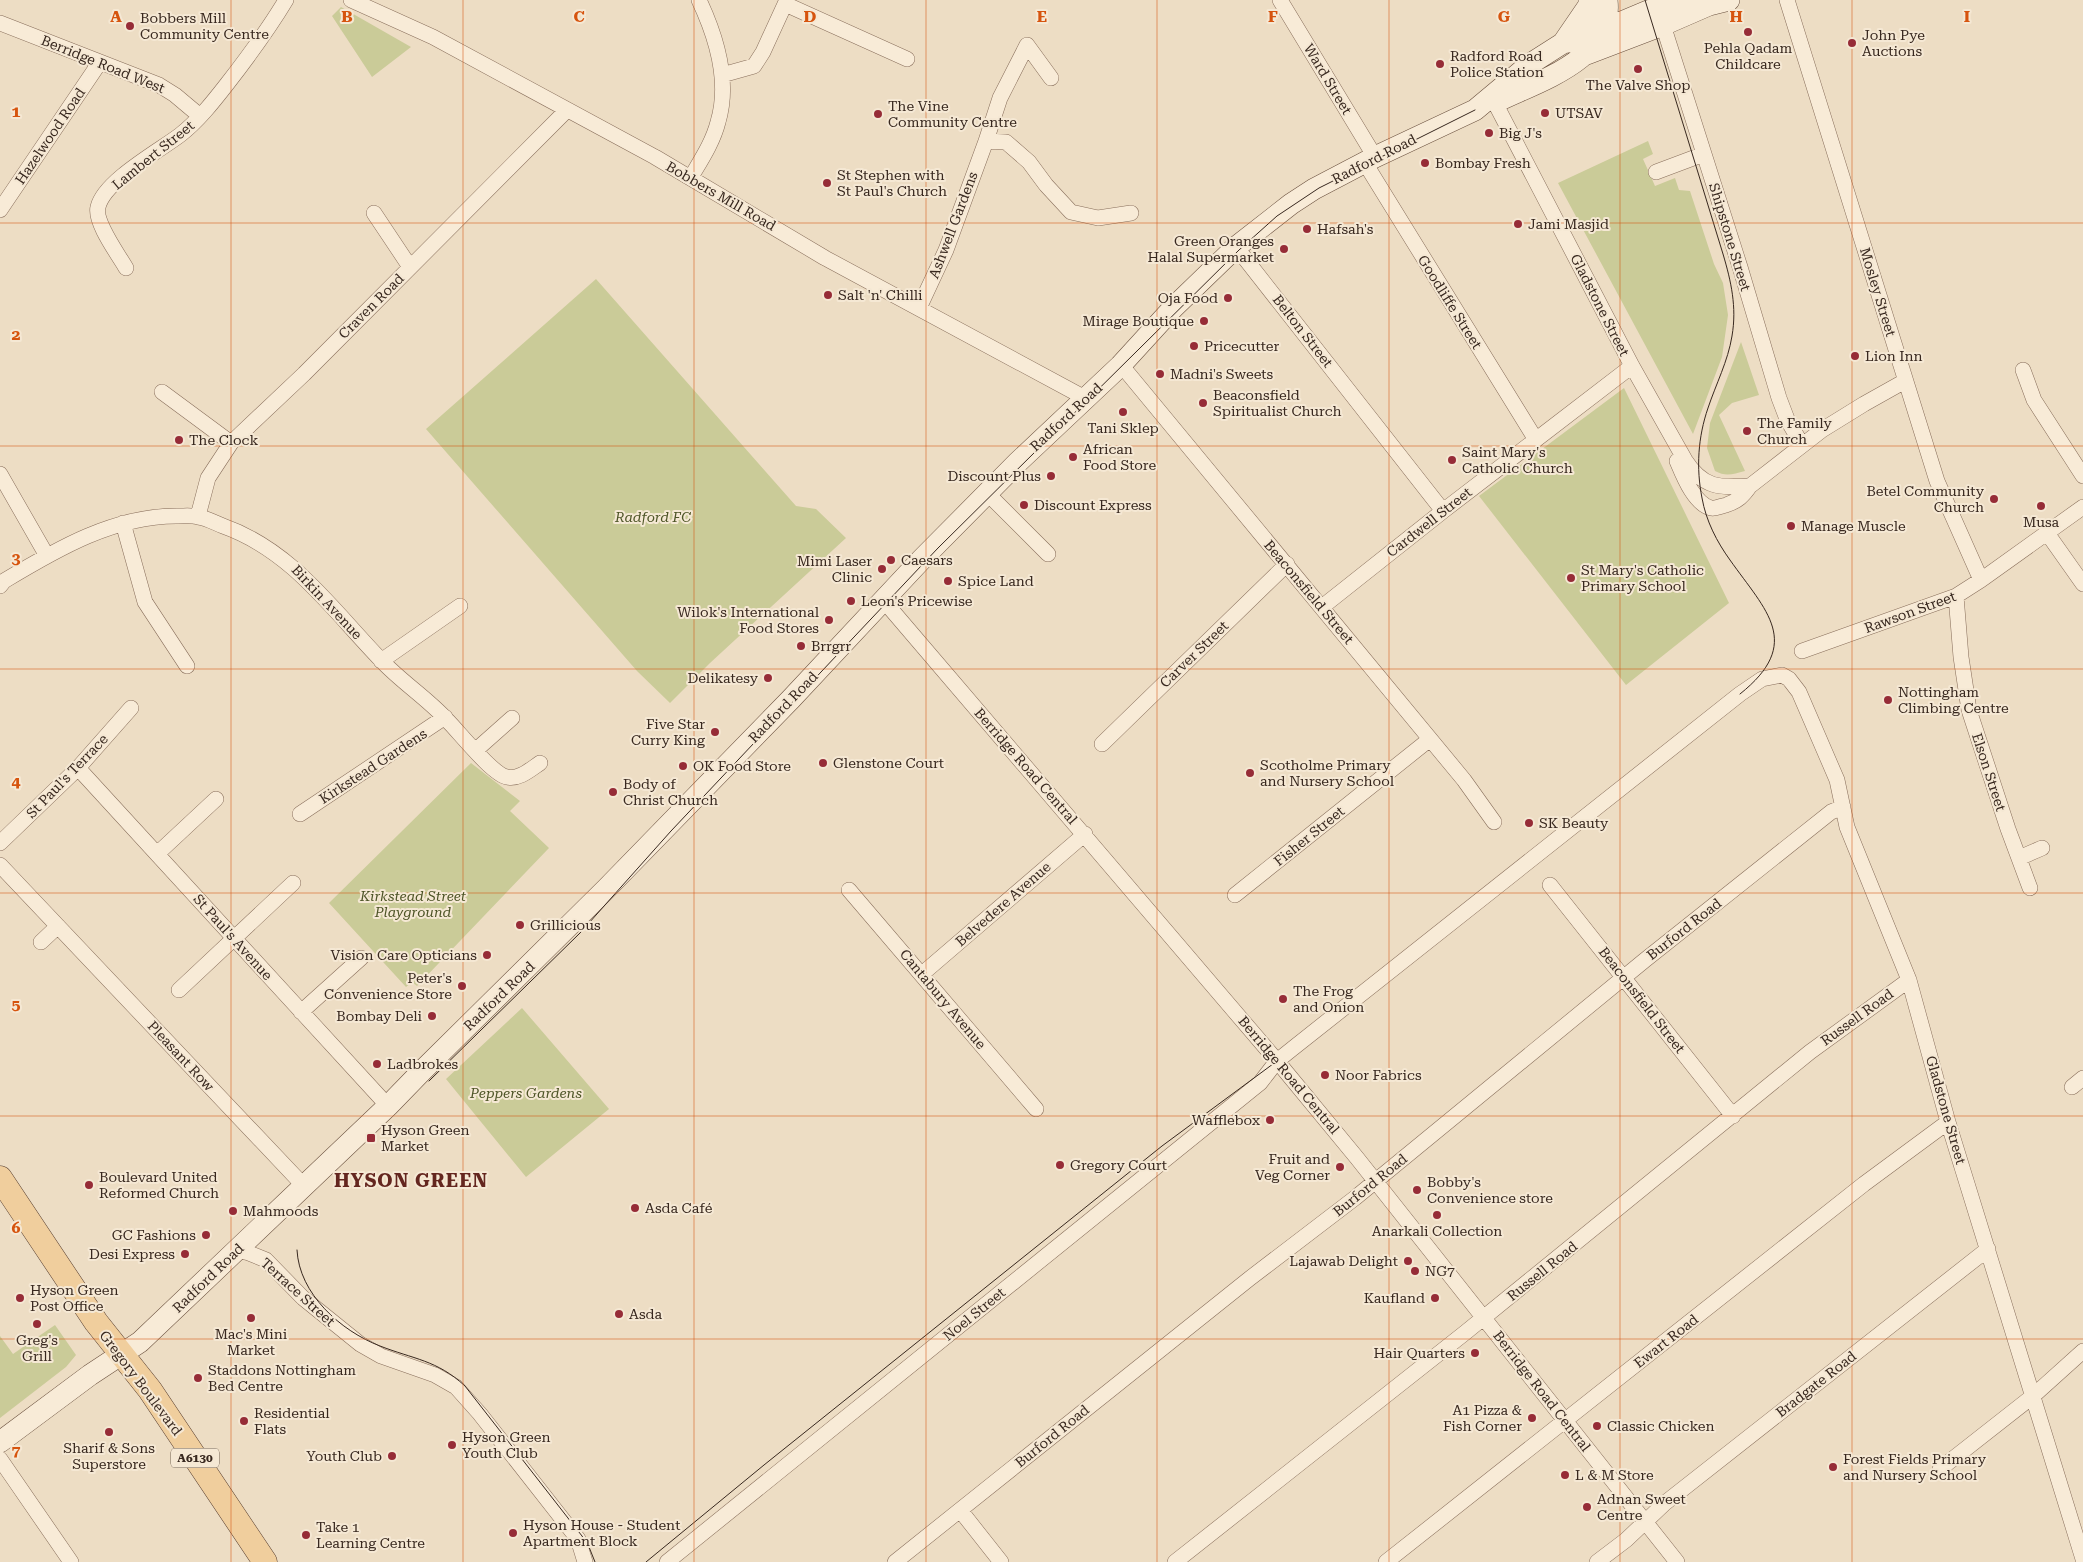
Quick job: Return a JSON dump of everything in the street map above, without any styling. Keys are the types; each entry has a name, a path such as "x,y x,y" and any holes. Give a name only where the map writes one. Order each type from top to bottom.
{"main road":[{"name":"Gregory Boulevard","path":"0,1178 100,1329 150,1390 265,1562"}],"street":[{"name":"Lambert Street","path":"126,268 98,219 98,207 103,195 125,174 180,134 200,116 254,51 286,0"},
{"name":"Bobbers Mill Road","path":"350,0 433,37 691,177 825,258 1086,399"},
{"path":"691,177 706,152 718,122 723,93 722,75 714,44 699,0"},
{"name":"Ward Street","path":"1280,0 1370,160"},
{"name":"Mosley Street","path":"1787,0 1905,381 1938,481 1981,580"},
{"path":"1595,2 1596,22 1603,29 1615,36 1633,36"},
{"path":"1493,100 1530,64 1563,43 1595,2"},
{"path":"1563,43 1579,40 1663,2 1719,3"},
{"path":"1586,54 1719,3"},
{"path":"722,75 754,66 763,52 785,4 907,59"},
{"name":"Berridge Road West","path":"0,23 159,85 200,116"},
{"name":"Shipstone Street","path":"1663,25 1779,398 1787,419 1802,445"},
{"path":"1586,54 1597,41 1603,29"},
{"name":"Ashwell Gardens","path":"919,308 946,250 1000,98 1027,45 1051,78"},
{"name":"Radford Road","path":"0,1442 90,1375 140,1342 388,1106 607,888 791,699 921,560 987,493 1120,366 1173,308 1236,247 1291,204 1314,189 1493,100 1562,70 1586,54"},
{"name":"Hazelwood Road","path":"0,210 100,62"},
{"name":"Gladstone Street","path":"1493,100 1632,366 1689,467 1699,477 1718,487 1750,486"},
{"name":"Craven Road","path":"198,516 208,478 231,444 304,374 567,110"},
{"path":"986,141 1006,142 1028,162 1046,186 1072,212 1098,218 1131,213"},
{"path":"1656,172 1704,154"},
{"name":"Goodliffe Street","path":"1370,160 1536,440"},
{"path":"374,213 410,267"},
{"name":"Belton Street","path":"1236,247 1442,510"},
{"name":"Beaconsfield Street","path":"1120,366 1122,366 1287,564 1464,780 1494,822"},
{"name":"Cardwell Street","path":"1322,607 1442,510 1632,366"},
{"path":"2023,370 2034,400 2083,476"},
{"path":"1750,486 1802,445 1864,404 1905,381"},
{"path":"162,392 231,444"},
{"name":"Gladstone Street","path":"1669,433 1678,463 1695,495 1704,504 1714,508 1731,503 1742,496 1750,486"},
{"path":"0,474 46,556"},
{"path":"987,493 1048,554"},
{"name":"Rawson Street","path":"1802,651 1956,596 2083,507"},
{"name":"Birkin Avenue","path":"0,586 46,556 78,540 123,523 168,516 198,516 242,532 257,540 290,564 319,592 381,661 445,718 495,771 506,778 517,777 540,763"},
{"path":"123,523 145,602 187,666"},
{"path":"2047,533 2083,584"},
{"name":"Carver Street","path":"1102,744 1287,564"},
{"name":"Elson Street","path":"1956,596 1961,657 1969,710 2030,888"},
{"name":"Berridge Road Central","path":"884,601 1277,1061 1484,1317 1677,1562"},
{"path":"381,661 460,606"},
{"name":"Gladstone Street","path":"1782,674 1794,684 1804,702 1840,788 1847,827 1909,980 1948,1122 2034,1396 2078,1558"},
{"name":"Noel Street","path":"667,1562 1260,1083 1277,1061 1740,694 1762,680 1782,674"},
{"name":"St Paul's Terrace","path":"0,843 78,768 132,708"},
{"name":"Kirkstead Gardens","path":"300,814 445,718"},
{"path":"480,754 512,718"},
{"name":"Fisher Street","path":"1235,895 1430,739"},
{"name":"St Paul's Avenue","path":"78,768 388,1106"},
{"path":"157,854 216,799"},
{"name":"Burford Road","path":"895,1562 1249,1279 1375,1181 1645,960 1831,812 1843,807"},
{"name":"Belvedere Avenue","path":"922,974 1085,834"},
{"path":"2019,858 2042,848"},
{"name":"Pleasant Row","path":"0,865 304,1186"},
{"path":"179,990 293,883"},
{"name":"Beaconsfield Street","path":"1550,885 1733,1116"},
{"name":"Cantabury Avenue","path":"849,890 1036,1109"},
{"path":"41,942 58,926"},
{"path":"301,1012 361,958"},
{"name":"Russell Road","path":"1174,1562 1484,1317 1810,1052 1909,980"},
{"name":"Ewart Road","path":"1386,1562 1864,1184 1948,1122"},
{"name":"Bradgate Road","path":"1597,1562 1626,1540 1665,1502 1988,1249"},
{"name":"Terrace Street","path":"237,1250 249,1252 266,1260 303,1298 360,1344 381,1356 435,1375 456,1387 480,1414 578,1539 585,1562"},
{"path":"1940,1469 2034,1396 2083,1351"},
{"path":"0,1459 71,1562"},
{"path":"960,1510 1001,1562"}],"green space":[{"path":"341,7 411,47 372,77 332,16"},
{"path":"1648,141 1653,154 1643,159 1655,186 1675,178 1679,190 1690,191 1714,264 1723,283 1728,315 1722,357 1693,434 1558,183"},
{"name":"Radford FC","path":"596,279 796,506 816,509 846,538 710,663 670,703 637,671 426,429"},
{"path":"1741,342 1759,395 1732,403 1719,415 1745,471 1726,474 1715,471 1707,448 1710,423"},
{"path":"1624,388 1729,603 1626,685 1479,496"},
{"name":"Kirkstead Street Playground","path":"471,763 520,801 510,811 549,848 417,986 412,982 406,987 329,903"},
{"name":"Peppers Gardens","path":"522,1008 609,1109 526,1177 446,1079"},
{"path":"55,1325 76,1355 66,1367 0,1418 0,1336 13,1354"}],"tram line":[{"path":"1645,0 1723,254 1732,294 1734,315 1732,336 1725,363 1711,399 1702,430 1699,464 1702,498 1706,515 1716,539 1756,595 1766,611 1772,627 1774,643 1770,659 1759,676 1740,694"},
{"path":"429,1081 580,933 671,831 938,548 1239,250 1277,216 1319,188 1475,110"},
{"path":"646,1562 1162,1146 1277,1061"},
{"path":"297,1250 305,1281 314,1296 337,1321 351,1331 380,1346 435,1365 455,1377 465,1386 582,1536 595,1562"}],"place":[{"name":"Bobbers Mill Community Centre","path":"130,26"},
{"name":"Pehla Qadam Childcare","path":"1748,32"},
{"name":"John Pye Auctions","path":"1852,43"},
{"name":"Radford Road Police Station","path":"1440,64"},
{"name":"The Valve Shop","path":"1638,69"},
{"name":"UTSAV","path":"1545,113"},
{"name":"The Vine Community Centre","path":"878,114"},
{"name":"Big J's","path":"1489,133"},
{"name":"Bombay Fresh","path":"1425,163"},
{"name":"St Stephen with St Paul's Church","path":"827,183"},
{"name":"Jami Masjid","path":"1518,224"},
{"name":"Hafsah's","path":"1307,229"},
{"name":"Green Oranges Halal Supermarket","path":"1284,249"},
{"name":"Salt 'n' Chilli","path":"828,295"},
{"name":"Oja Food","path":"1228,298"},
{"name":"Mirage Boutique","path":"1204,321"},
{"name":"Pricecutter","path":"1194,346"},
{"name":"Lion Inn","path":"1855,356"},
{"name":"Madni's Sweets","path":"1160,374"},
{"name":"Beaconsfield Spiritualist Church","path":"1203,403"},
{"name":"Tani Sklep","path":"1123,412"},
{"name":"The Family Church","path":"1747,431"},
{"name":"The Clock","path":"179,440"},
{"name":"African Food Store","path":"1073,457"},
{"name":"Saint Mary's Catholic Church","path":"1452,460"},
{"name":"Discount Plus","path":"1051,476"},
{"name":"Betel Community Church","path":"1994,499"},
{"name":"Discount Express","path":"1024,505"},
{"name":"Musa","path":"2041,506"},
{"name":"Manage Muscle","path":"1791,526"},
{"name":"Caesars","path":"891,560"},
{"name":"Mimi Laser Clinic","path":"882,569"},
{"name":"St Mary's Catholic Primary School","path":"1571,578"},
{"name":"Spice Land","path":"948,581"},
{"name":"Leon's Pricewise","path":"851,601"},
{"name":"Wilok's International Food Stores","path":"829,620"},
{"name":"Brrgrr","path":"801,646"},
{"name":"Delikatesy","path":"768,678"},
{"name":"Nottingham Climbing Centre","path":"1888,700"},
{"name":"Five Star Curry King","path":"715,732"},
{"name":"Glenstone Court","path":"823,763"},
{"name":"OK Food Store","path":"683,766"},
{"name":"Scotholme Primary and Nursery School","path":"1250,773"},
{"name":"Body of Christ Church","path":"613,792"},
{"name":"SK Beauty","path":"1529,823"},
{"name":"Grillicious","path":"520,925"},
{"name":"Vision Care Opticians","path":"487,955"},
{"name":"Peter's Convenience Store","path":"462,986"},
{"name":"The Frog and Onion","path":"1283,999"},
{"name":"Bombay Deli","path":"432,1016"},
{"name":"Ladbrokes","path":"377,1064"},
{"name":"Noor Fabrics","path":"1325,1075"},
{"name":"Wafflebox","path":"1270,1120"},
{"name":"Hyson Green Market","path":"371,1138"},
{"name":"Gregory Court","path":"1060,1165"},
{"name":"Fruit and Veg Corner","path":"1340,1167"},
{"name":"Boulevard United Reformed Church","path":"89,1185"},
{"name":"Bobby's Convenience store","path":"1417,1190"},
{"name":"Asda Café","path":"635,1208"},
{"name":"Mahmoods","path":"233,1211"},
{"name":"Anarkali Collection","path":"1437,1215"},
{"name":"GC Fashions","path":"206,1235"},
{"name":"Desi Express","path":"185,1254"},
{"name":"Lajawab Delight","path":"1408,1261"},
{"name":"NG7","path":"1415,1271"},
{"name":"Hyson Green Post Office","path":"20,1298"},
{"name":"Kaufland","path":"1435,1298"},
{"name":"Asda","path":"619,1314"},
{"name":"Mac's Mini Market","path":"251,1318"},
{"name":"Greg's Grill","path":"37,1324"},
{"name":"Hair Quarters","path":"1475,1353"},
{"name":"Staddons Nottingham Bed Centre","path":"198,1378"},
{"name":"A1 Pizza & Fish Corner","path":"1532,1418"},
{"name":"Residential Flats","path":"244,1421"},
{"name":"Classic Chicken","path":"1597,1426"},
{"name":"Sharif & Sons Superstore","path":"109,1432"},
{"name":"Hyson Green Youth Club","path":"452,1445"},
{"name":"Youth Club","path":"392,1456"},
{"name":"Forest Fields Primary and Nursery School","path":"1833,1467"},
{"name":"L & M Store","path":"1565,1475"},
{"name":"Adnan Sweet Centre","path":"1587,1507"},
{"name":"Hyson House - Student Apartment Block","path":"513,1533"},
{"name":"Take 1 Learning Centre","path":"306,1535"}],"district":[{"name":"HYSON GREEN","path":"411,1180"}]}
